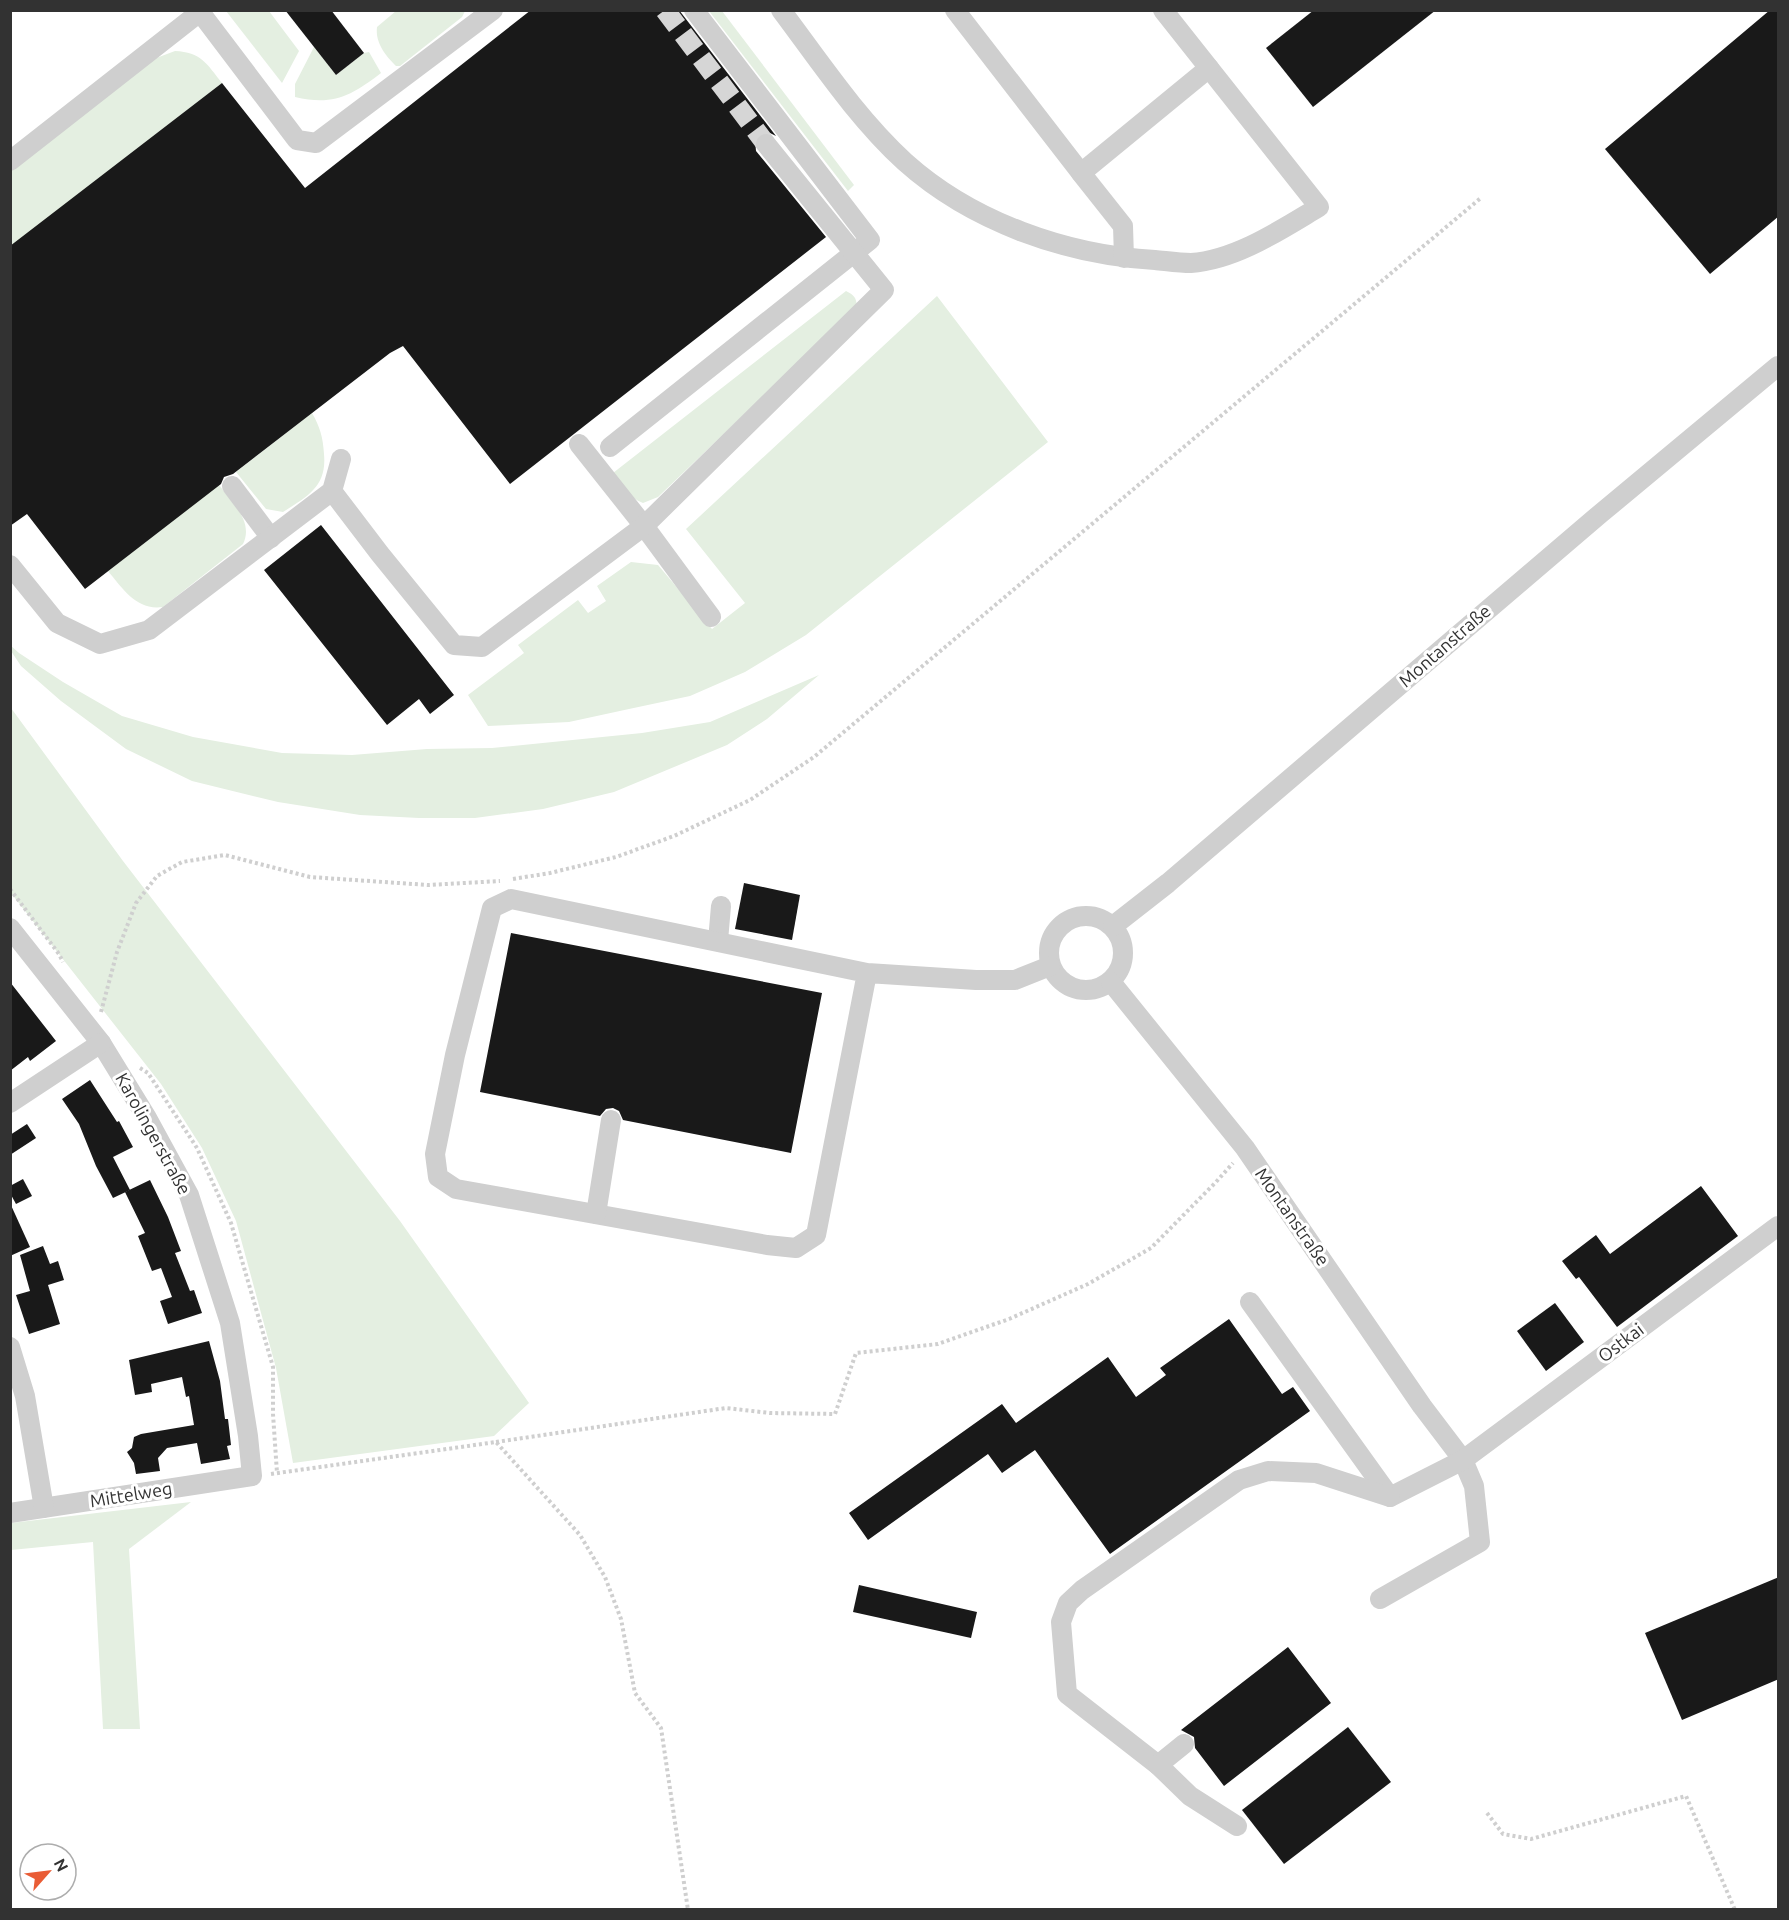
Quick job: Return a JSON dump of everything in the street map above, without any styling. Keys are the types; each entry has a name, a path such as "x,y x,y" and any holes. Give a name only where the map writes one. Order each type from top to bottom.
{"street":[{"path":"10,161 191,14 297,140 316,143 493,10"},
{"path":"610,447 870,240 694,10"},
{"path":"781,10 868,124 905,162 957,201 1018,230 1072,247 1124,258 1192,263 1234,253 1319,207 1163,10"},
{"path":"955,10 1123,226 1124,258"},
{"path":"1081,173 1209,68"},
{"path":"332,491 454,645 482,647 644,526 884,290 766,144"},
{"name":"Montanstraße","path":"1113,926 1168,883 1609,507 1779,366"},
{"path":"579,444 644,526 711,617"},
{"path":"10,565 57,623 100,644 149,630 332,491 341,459"},
{"path":"232,486 271,538"},
{"path":"867,973 816,1235 796,1248 767,1245 456,1189 438,1177 435,1154 455,1055 492,908 511,899 867,973 976,980 1015,980 1050,966"},
{"path":"718,941 722,906"},
{"path":"1089,915 1102,918 1113,926 1120,936 1124,949 1123,962 1111,981 1100,988 1079,990 1067,986 1057,977 1050,966 1048,949 1052,937 1060,926 1069,919 1089,915"},
{"name":"Karolingerstraße","path":"10,928 101,1043 147,1118 189,1195 230,1323 252,1476"},
{"name":"Montanstraße","path":"1111,981 1245,1148 1422,1406 1463,1461 1474,1486 1480,1542 1380,1599"},
{"path":"10,1103 101,1043"},
{"path":"596,1214 611,1120"},
{"name":"Ostkai","path":"1390,1497 1463,1461 1779,1226"},
{"path":"1250,1302 1390,1497"},
{"path":"10,1347 25,1396 44,1508"},
{"path":"1237,1826 1190,1796 1158,1765 1067,1694 1061,1622 1068,1603 1082,1590 1239,1480 1268,1471 1317,1473 1390,1497"},
{"name":"Mittelweg","path":"10,1513 252,1476"},
{"path":"1158,1765 1184,1744"}],"path":[{"path":"101,1043 101,1006 117,952 136,903 157,876 182,862 225,855 310,877 428,885 498,882 550,873 616,857 674,836 750,800 814,757 1482,197"},
{"path":"252,1476 726,1408 770,1413 835,1414 856,1353 938,1344 1010,1319 1088,1284 1151,1248 1216,1182 1245,1148"},
{"path":"496,1442 580,1534 605,1577 621,1619 635,1693 661,1728 688,1910"},
{"path":"1487,1813 1503,1834 1531,1839 1686,1796 1735,1910"}],"green space":[{"path":"226,11 269,11 299,51 282,83"},
{"path":"396,11 465,11 457,21 400,66 396,66 382,49 377,27"},
{"path":"709,11 722,11 854,185 848,191"},
{"path":"314,47 336,75 364,53 369,52 381,73 360,88 341,97 320,100 295,97 295,84"},
{"path":"175,51 191,54 203,60 222,83 11,246 11,168 151,60"},
{"path":"846,291 854,297 857,306 658,497 643,503 626,490 613,473"},
{"path":"937,296 1048,442 806,635 745,672 690,696 569,722 488,726 468,695 524,653 518,645 578,600 588,613 606,601 597,586 631,562 658,565 712,629 745,603 686,529"},
{"path":"312,413 321,432 324,448 324,465 319,482 308,495 283,512 266,509 236,472"},
{"path":"219,485 244,520 246,536 243,544 163,607 146,606 131,597 108,571"},
{"path":"10,645 63,682 122,716 193,737 282,753 352,755 427,749 492,748 642,733 710,722 819,675 767,719 727,745 614,792 543,809 475,818 419,818 360,815 278,802 192,781 126,749 61,701 21,666 11,651"},
{"path":"11,708 123,861 400,1221 529,1403 494,1436 293,1463 276,1368 236,1221 202,1148 161,1084 11,893"},
{"path":"191,1502 129,1549 140,1729 103,1729 93,1542 11,1550 11,1523"}],"building":[{"path":"285,10 331,10 364,53 336,75"},
{"path":"531,10 679,10 776,136 770,133 759,134 755,140 756,151 826,237 510,484 403,346 390,353 233,474 224,477 221,484 85,589 27,514 10,526 10,246 222,83 305,188"},
{"path":"1314,10 1436,10 1313,107 1266,48"},
{"path":"1770,10 1779,10 1779,216 1710,274 1605,149"},
{"path":"321,525 454,695 430,714 419,699 387,725 264,570"},
{"path":"744,883 800,895 792,940 735,929"},
{"path":"511,933 822,993 791,1153 623,1120 619,1111 613,1108 606,1109 600,1116 480,1092"},
{"path":"10,982 56,1041 30,1061 28,1057 10,1071"},
{"path":"90,1080 117,1122 119,1121 133,1147 113,1157 130,1190 113,1198 96,1166 79,1124 62,1099"},
{"path":"27,1124 36,1138 10,1155 10,1135"},
{"path":"23,1179 32,1196 16,1204 10,1193 10,1186"},
{"path":"150,1180 181,1251 175,1253 190,1291 194,1290 202,1313 168,1324 160,1301 172,1297 161,1268 152,1271 138,1236 145,1233 125,1192"},
{"path":"1701,1186 1738,1236 1617,1327 1579,1277 1576,1279 1562,1261 1596,1235 1610,1254"},
{"path":"10,1203 30,1247 10,1256"},
{"path":"43,1246 50,1264 58,1261 64,1280 48,1285 60,1324 29,1334 16,1295 30,1291 20,1255"},
{"path":"1555,1303 1584,1342 1546,1371 1517,1331"},
{"path":"1229,1319 1282,1394 1293,1387 1310,1411 1110,1554 1035,1450 1002,1473 988,1454 868,1540 849,1513 1002,1404 1016,1423 1108,1357 1136,1397 1166,1375 1160,1368"},
{"path":"209,1341 220,1381 225,1419 228,1419 231,1445 227,1446 230,1459 201,1464 197,1443 167,1448 158,1458 160,1471 136,1474 134,1463 127,1452 132,1448 134,1437 194,1425 189,1396 186,1397 182,1377 151,1384 152,1392 135,1395 129,1360"},
{"path":"1779,1577 1779,1679 1682,1720 1645,1633"},
{"path":"859,1585 977,1612 971,1638 853,1612"},
{"path":"1288,1647 1331,1703 1224,1786 1195,1748 1194,1737 1181,1730"},
{"path":"1348,1727 1391,1782 1284,1864 1242,1810"}],"tunnel":[{"path":"665,10 766,144"}]}
